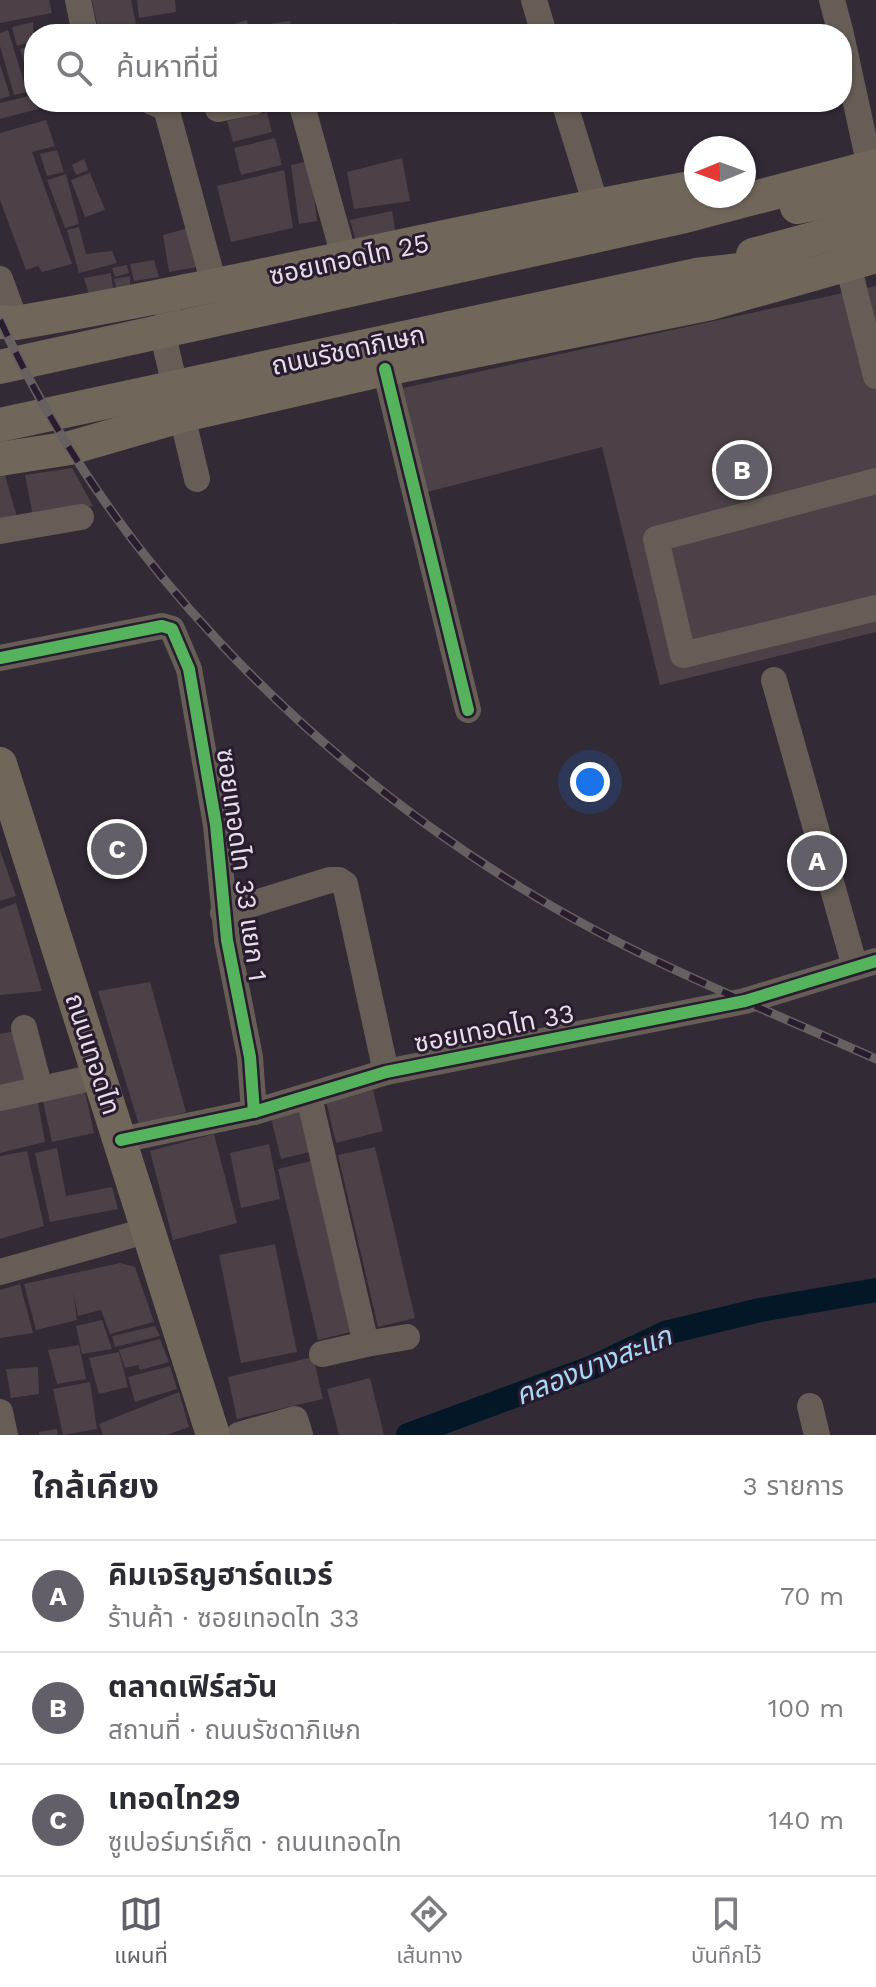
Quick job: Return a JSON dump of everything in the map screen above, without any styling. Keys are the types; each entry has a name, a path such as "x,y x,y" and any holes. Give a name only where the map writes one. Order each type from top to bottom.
{"main road":[{"path":"756,180 871,174"},
{"path":"0,367 871,174"},
{"name":"ซอยเทอดไท 25","path":"8,322 215,288 596,205 684,189"},
{"name":"ถนนรัชดาภิเษก","path":"0,425 696,275 795,242 876,222"},
{"path":"0,459 70,448 184,415 385,369 711,303 867,259"},
{"name":"ถนนรัชดาภิเษก","path":"696,275 867,259"},
{"name":"ถนนเทอดไท","path":"0,764 213,1435"}],"street":[{"path":"78,0 83,24"},
{"path":"534,0 541,24"},
{"path":"832,0 839,24"},
{"path":"852,84 871,174"},
{"path":"167,112 215,288"},
{"path":"304,112 345,260"},
{"path":"567,112 596,205"},
{"path":"867,259 876,376"},
{"path":"0,279 8,322"},
{"path":"172,296 165,344 197,479"},
{"path":"385,369 468,710"},
{"path":"876,481 656,539 683,655 876,608"},
{"path":"0,531 81,517"},
{"name":"ซอยเทอดไท 33 แยก 1","path":"0,658 139,629 162,626 172,629 189,669 216,825 223,913 250,1057 254,1112"},
{"path":"774,680 866,964"},
{"path":"223,913 330,880 345,884 386,1072"},
{"name":"ซอยเทอดไท 33","path":"121,1140 254,1112 386,1072 745,1001 866,964"},
{"path":"24,1028 40,1089"},
{"path":"0,1098 100,1076"},
{"path":"309,1097 366,1344"},
{"path":"0,1272 149,1230"},
{"path":"322,1354 407,1337"},
{"path":"810,1406 817,1435"},
{"path":"0,1412 5,1435"},
{"path":"239,1435 295,1419 300,1435"}],"building":[{"path":"0,0 49,0 52,13 0,23"},
{"path":"92,0 131,0 136,24 97,24"},
{"path":"137,0 175,0 176,12 139,18"},
{"path":"24,24 24,44 17,46 12,27"},
{"path":"8,30 24,82 24,93 14,95 0,46 0,33"},
{"path":"0,64 10,96 0,99"},
{"path":"24,97 24,112 27,112 0,119 0,103"},
{"path":"267,112 272,132 233,142 227,121"},
{"path":"46,120 55,146 32,152 72,264 42,272 38,266 26,270 0,200 0,133"},
{"path":"275,138 282,165 241,175 234,148"},
{"path":"57,150 64,172 47,176 40,154"},
{"path":"402,158 410,201 354,209 347,172"},
{"path":"84,159 88,170 76,175 72,165"},
{"path":"310,161 317,221 299,224 291,165"},
{"path":"284,170 293,228 231,242 217,186"},
{"path":"90,173 105,210 85,217 71,180"},
{"path":"66,174 79,224 65,228 47,180"},
{"path":"392,211 396,235 356,242 350,220"},
{"path":"79,227 86,254 112,251 117,263 79,273 67,230"},
{"path":"192,227 197,267 169,272 163,235"},
{"path":"154,260 159,277 134,281 130,264"},
{"path":"127,265 129,273 115,277 112,268"},
{"path":"111,273 113,288 89,294 84,278"},
{"path":"130,276 130,288 117,291 114,279"},
{"path":"876,286 876,632 660,685 602,447 427,492 403,388"},
{"path":"72,468 93,506 33,516 25,475"},
{"path":"5,475 18,521 0,526 0,476"},
{"path":"0,850 16,896 0,901"},
{"path":"16,903 42,991 0,995 0,909"},
{"path":"150,982 186,1112 139,1125 98,991"},
{"path":"15,1031 28,1080 0,1086 0,1034"},
{"path":"84,1087 94,1133 52,1142 42,1097"},
{"path":"373,1090 383,1131 336,1143 326,1101"},
{"path":"37,1097 45,1142 0,1153 0,1104"},
{"path":"303,1110 313,1151 281,1159 271,1118"},
{"path":"214,1134 237,1223 173,1240 150,1151"},
{"path":"269,1144 280,1199 241,1208 230,1153"},
{"path":"375,1147 415,1318 378,1327 338,1155"},
{"path":"57,1148 66,1196 112,1187 118,1209 50,1222 35,1153"},
{"path":"27,1151 44,1226 0,1239 0,1156"},
{"path":"315,1160 355,1331 318,1340 278,1169"},
{"path":"275,1244 297,1352 241,1363 219,1255"},
{"path":"120,1263 135,1267 154,1322 110,1334 101,1310 78,1316 73,1291 77,1320 36,1330 24,1284"},
{"path":"20,1284 33,1333 0,1338 0,1290"},
{"path":"102,1320 112,1349 82,1354 76,1326"},
{"path":"155,1326 160,1336 115,1347 112,1336"},
{"path":"160,1339 169,1362 140,1370 138,1365 125,1368 119,1350"},
{"path":"79,1345 86,1379 57,1384 48,1350"},
{"path":"119,1352 128,1387 99,1394 89,1358"},
{"path":"313,1357 323,1399 237,1419 228,1377"},
{"path":"170,1366 177,1389 135,1402 128,1377"},
{"path":"38,1367 39,1394 11,1398 6,1369"},
{"path":"370,1378 384,1435 339,1435 327,1389"},
{"path":"90,1382 97,1429 63,1435 53,1389"},
{"path":"179,1392 189,1427 166,1435 103,1435 99,1424"},
{"path":"57,1429 58,1435 39,1435 39,1432"}],"waterway":[{"name":"คลองบางสะแก","path":"408,1435 593,1367 665,1333 760,1310 876,1290"}],"railway":[{"path":"0,320 45,407 97,490 155,568 220,642 289,712 363,776 442,835 565,914 697,980 876,1059"}],"cycle path":[{"path":"385,369 468,710"},
{"path":"0,658 162,626 172,629 189,669 216,825 227,940 250,1057 254,1112"},
{"path":"121,1140 254,1112 386,1072 745,1001 876,961"}],"place":[{"name":"ตลาดเฟิร์สวัน","path":"742,470"},
{"name":"เทอดไท29","path":"117,849"},
{"name":"คิมเจริญฮาร์ดแวร์","path":"817,861"}]}
